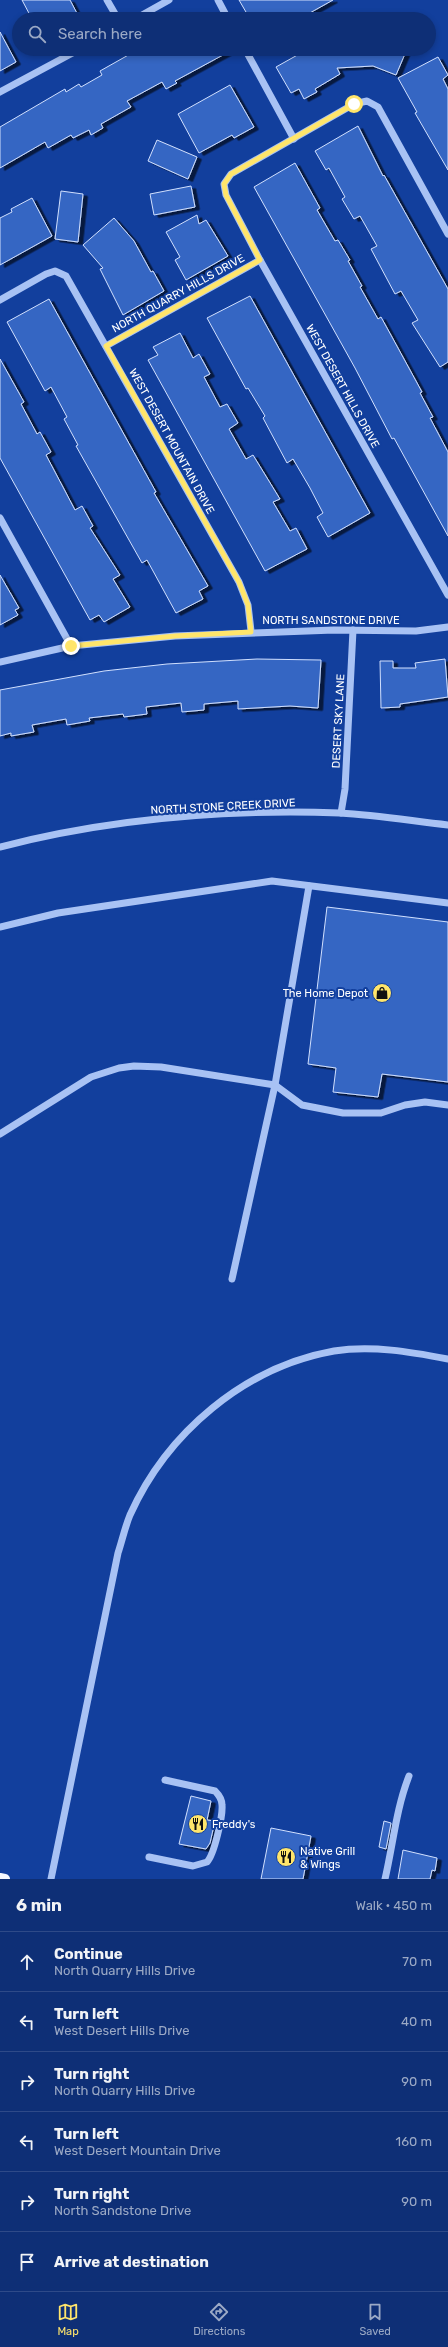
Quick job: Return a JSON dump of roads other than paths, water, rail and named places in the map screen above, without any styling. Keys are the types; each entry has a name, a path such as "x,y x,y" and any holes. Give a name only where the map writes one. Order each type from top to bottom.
{"main road":[{"path":"0,1878 5,1879"}],"street":[{"path":"108,0 114,12"},
{"path":"148,12 169,0"},
{"path":"218,0 224,12"},
{"path":"0,92 67,56"},
{"path":"249,56 294,139 354,104 367,101 378,107 448,234"},
{"name":"WEST DESERT HILLS DRIVE","path":"294,139 231,174 224,184 226,195 260,260 448,595"},
{"name":"NORTH QUARRY HILLS DRIVE","path":"106,346 260,260"},
{"name":"WEST DESERT MOUNTAIN DRIVE","path":"0,300 46,274 55,271 66,276 239,582 248,605 251,632"},
{"path":"0,518 71,646"},
{"name":"NORTH SANDSTONE DRIVE","path":"0,662 71,646 175,636 251,632 353,630 416,631 448,627"},
{"name":"DESERT SKY LANE","path":"341,813 346,789 353,630"},
{"name":"NORTH STONE CREEK DRIVE","path":"0,847 108,826 161,820 260,813 341,813 448,825"},
{"path":"0,927 58,912 272,881 448,903"},
{"path":"232,1279 275,1085 309,886"},
{"path":"0,1134 90,1077 118,1068 134,1066 161,1067 275,1085 302,1105 343,1113 381,1113 404,1105 425,1102 448,1105"},
{"path":"51,1879 118,1553 130,1516 170,1449 192,1425 221,1401 244,1386 291,1363 334,1351 374,1349 414,1352 448,1359"},
{"path":"385,1879 392,1850 400,1798 409,1776"},
{"path":"149,1857 194,1866 207,1862 212,1855 222,1809 221,1799 215,1791 165,1780"}],"place":[{"name":"The Home Depot","path":"382,993"},
{"name":"Freddy's","path":"198,1824"},
{"name":"Native Grill & Wings","path":"286,1857"}]}
